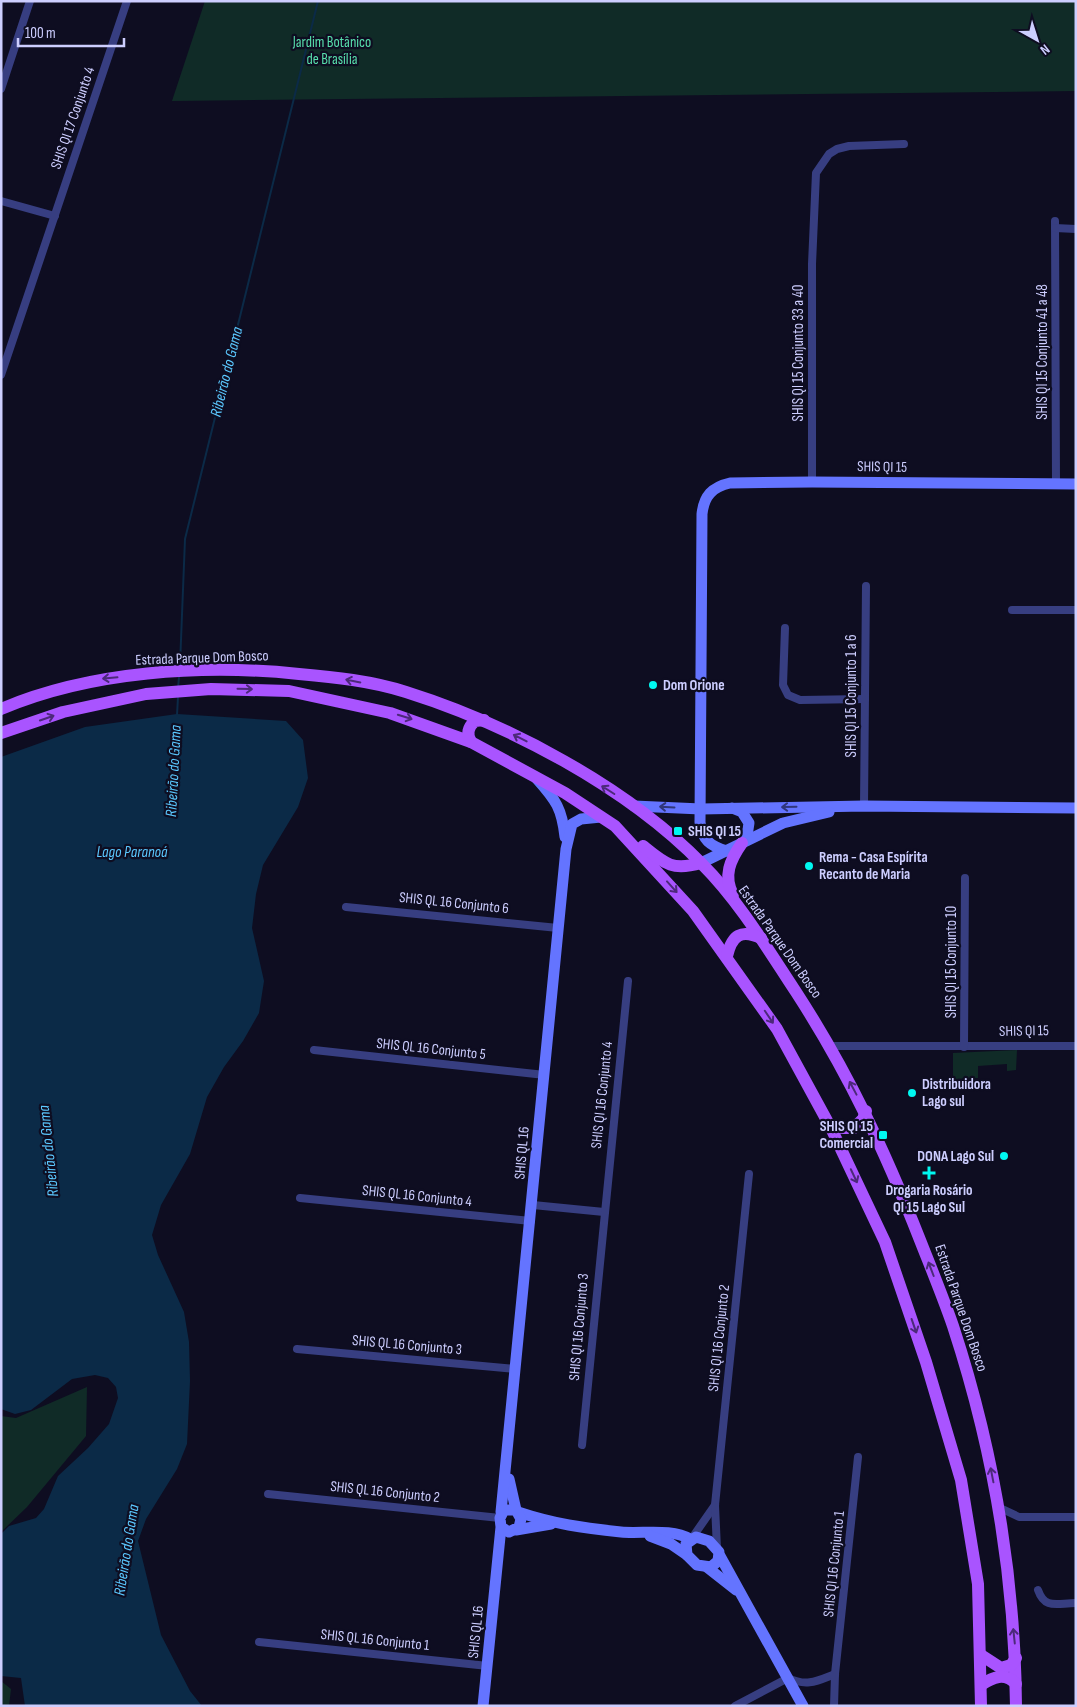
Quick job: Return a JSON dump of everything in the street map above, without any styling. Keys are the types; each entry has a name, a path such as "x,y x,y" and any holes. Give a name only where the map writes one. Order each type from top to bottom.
{"main road":[{"name":"Estrada Parque Dom Bosco","path":"1,709 22,700 101,679 198,671 260,670 332,677 403,691 484,720 556,757 634,806 702,863 761,938 839,1062 866,1112 906,1206 952,1324 980,1418 1003,1531 1016,1658 1016,1706"},
{"name":"Estrada Parque Dom Bosco","path":"1,733 63,712 104,702 163,692 197,690 289,691 320,696 399,715 471,742 534,776 615,826 693,911 727,956 777,1029 832,1128 885,1242 926,1362 961,1480 978,1584 982,1655 981,1706"},
{"path":"471,742 468,730 475,721 484,720"},
{"path":"615,826 664,863 678,867 702,863"},
{"path":"740,909 731,890 728,873 734,856 742,843"},
{"path":"727,956 730,944 742,934 751,933 761,938"},
{"path":"832,1128 854,1128 863,1119 866,1112"},
{"path":"982,1655 996,1667 1001,1668 1012,1665 1016,1658"},
{"path":"981,1686 998,1676 1011,1678 1016,1684"}],"street":[{"path":"1,89 30,1"},
{"name":"SHIS QI 17 Conjunto 4","path":"1,375 128,1"},
{"name":"SHIS QI 15 Conjunto 33 a 40","path":"812,482 816,173 829,154 849,146 904,144"},
{"path":"1,201 55,216"},
{"name":"SHIS QI 15 Conjunto 41 a 48","path":"1056,484 1055,224 1076,229"},
{"name":"SHIS QI 15","path":"701,809 702,523 705,499 714,489 730,483 1076,484"},
{"name":"SHIS QI 15 Conjunto 1 a 6","path":"859,806 865,699 866,586"},
{"path":"1012,610 1076,610"},
{"path":"786,628 783,685 788,696 800,700 865,699"},
{"name":"SHIS QL 16","path":"534,776 553,797 561,810 566,849"},
{"path":"634,806 701,809 859,806 1076,808"},
{"path":"702,863 783,823 859,806"},
{"path":"732,808 742,812 749,824 747,836 742,843"},
{"path":"701,809 700,822 704,838 714,847 726,851"},
{"name":"SHIS QL 16","path":"483,1706 566,849 569,830 574,822 581,819 601,817"},
{"name":"SHIS QI 15 Conjunto 10","path":"964,1047 965,878"},
{"name":"SHIS QL 16 Conjunto 6","path":"346,907 558,928"},
{"name":"SHIS QI 16 Conjunto 4","path":"604,1212 628,981"},
{"name":"SHIS QI 15","path":"830,1046 1076,1046"},
{"path":"839,1062 845,1052 852,1046"},
{"name":"SHIS QL 16 Conjunto 5","path":"314,1050 545,1075"},
{"name":"SHIS QI 16 Conjunto 2","path":"719,1552 715,1505 749,1174"},
{"name":"SHIS QL 16 Conjunto 4","path":"300,1198 531,1221"},
{"path":"533,1205 604,1212"},
{"name":"SHIS QI 16 Conjunto 3","path":"582,1446 604,1212"},
{"name":"SHIS QL 16 Conjunto 3","path":"297,1349 516,1369"},
{"name":"SHIS QI 16 Conjunto 1","path":"834,1706 835,1674 858,1457"},
{"name":"SHIS QL 16","path":"498,1561 521,1522 510,1486 507,1460"},
{"name":"SHIS QL 16 Conjunto 2","path":"268,1494 500,1519"},
{"name":"SHIS QI 16 Conjunto 2","path":"691,1539 715,1505"},
{"path":"998,1507 1019,1517"},
{"path":"552,1524 514,1531 500,1519 508,1508 552,1524 644,1534 676,1535 691,1539 696,1537 709,1541 719,1552 803,1706"},
{"path":"1003,1531 1012,1519 1019,1517 1076,1517"},
{"path":"644,1534 671,1544 697,1565 708,1568 742,1596"},
{"path":"687,1555 686,1546 691,1539"},
{"path":"708,1568 718,1561 719,1552"},
{"path":"1038,1590 1042,1601 1046,1604 1076,1603"},
{"name":"SHIS QL 16 Conjunto 1","path":"259,1642 488,1666"},
{"path":"788,1678 799,1683 810,1683 835,1674"},
{"path":"736,1706 788,1678"}],"green space":[{"name":"Jardim Botânico de Brasília","path":"205,1 1076,1 1076,91 172,101"},
{"path":"1017,1050 1016,1070 1007,1071 1007,1064 978,1066 978,1078 953,1079 953,1053"},
{"path":"87,1387 86,1436 27,1507 1,1532 1,1416 16,1418"},
{"path":"1,1681 11,1689 9,1706 1,1706"}],"water":[{"name":"Lago Paranoá","path":"177,714 286,721 303,740 308,778 298,807 263,865 256,894 252,928 264,981 259,1013 207,1097 190,1154 161,1205 152,1235 158,1255 184,1312 189,1342 190,1381 187,1444 177,1469 146,1519 138,1541 161,1635 190,1691 202,1706 25,1706 21,1678 1,1676 1,1534 9,1526 36,1518 44,1509 58,1476 88,1448 109,1424 118,1398 116,1387 108,1378 95,1375 72,1379 31,1410 15,1414 1,1409 1,757 85,727"}],"waterway":[{"name":"Ribeirão do Gama","path":"180,665 185,539 318,1"},
{"name":"Ribeirão do Gama","path":"178,688 179,677"},
{"name":"Ribeirão do Gama","path":"177,715 178,697"}],"place":[{"name":"Dom Orione","path":"653,685"},
{"name":"SHIS QI 15","path":"678,831"},
{"name":"Rema - Casa Espírita Recanto de Maria","path":"809,866"},
{"name":"Distribuidora Lago sul","path":"912,1093"},
{"name":"SHIS QI 15 Comercial","path":"883,1135"},
{"name":"DONA Lago Sul","path":"1004,1156"},
{"name":"Drogaria Rosário QI 15 Lago Sul","path":"929,1173"}]}
